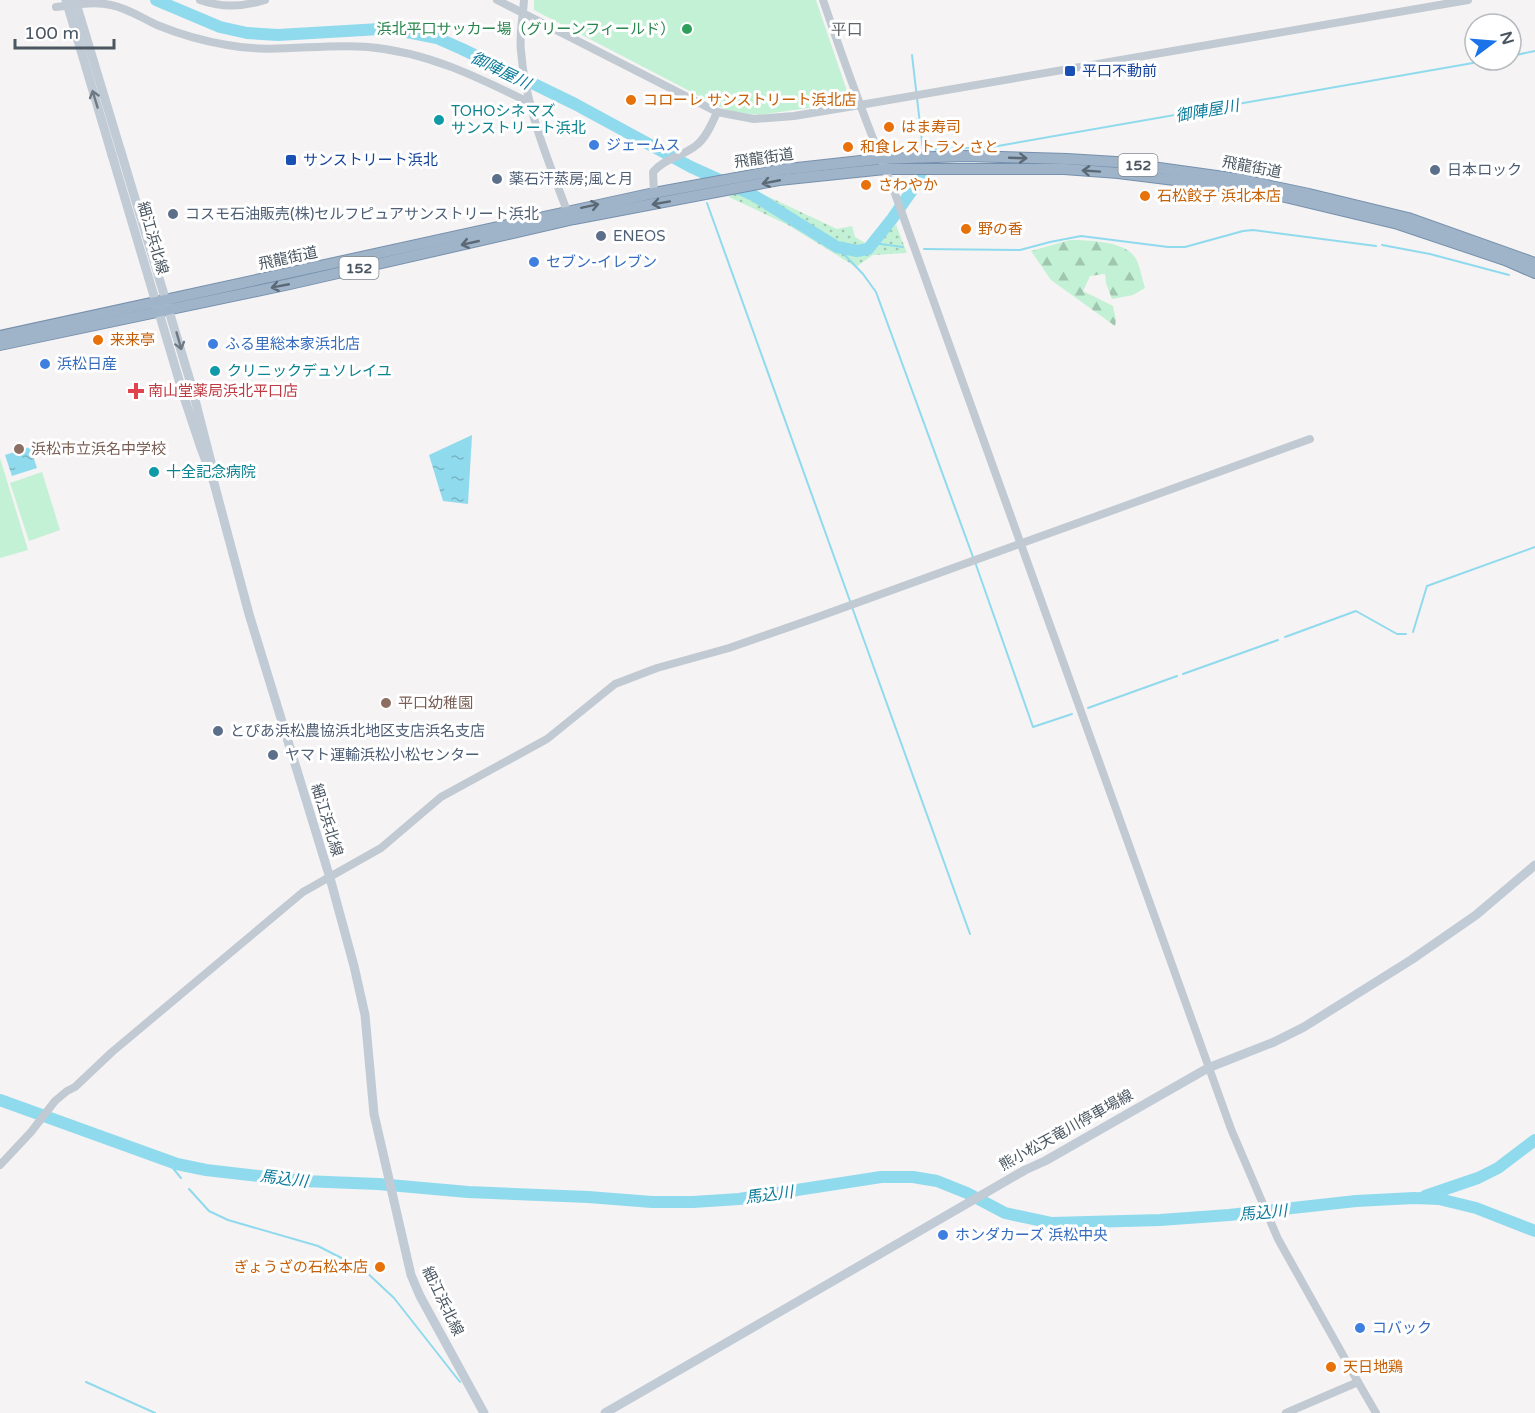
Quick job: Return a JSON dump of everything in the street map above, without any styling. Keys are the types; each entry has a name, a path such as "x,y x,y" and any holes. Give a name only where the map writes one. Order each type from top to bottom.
{"highway":[{"name":"飛龍街道","path":"0,336 290,284 654,193 779,170 879,159 965,156 1067,159 1127,164 1238,179 1407,218 1535,263"},
{"name":"飛龍街道","path":"571,215 779,180 885,170 1064,170 1118,173 1231,187 1281,196 1398,224 1504,260 1535,273"},
{"name":"飛龍街道","path":"0,345 163,306"}],"main road":[{"name":"細江浜北線","path":"66,0 117,154 163,306 200,413 210,452 214,483 249,614 330,878 354,966 364,1014 374,1114 411,1275 484,1413"},
{"name":"細江浜北線","path":"75,0 117,154"},
{"name":"熊小松天竜川停車場線","path":"605,1413 970,1202 1208,1068 1274,1042 1304,1027 1411,960 1476,915 1535,865"}],"street":[{"path":"200,0 213,5 231,6 265,0"},
{"path":"497,0 717,112 754,119 794,116 1468,0"},
{"path":"524,0 520,48 529,100 571,215"},
{"path":"824,0 879,159 898,203 1208,1068 1278,1239 1376,1413"},
{"path":"56,7 88,2 114,6 166,28 228,46 366,47 405,52 444,63 529,100"},
{"path":"654,193 653,172 660,164 696,146 710,129 717,112"},
{"path":"0,1166 54,1106 55,1101 67,1091 75,1088 112,1052 303,892 381,848 441,797 547,739 615,684 657,668 729,648 1310,439"},
{"path":"1286,1413 1358,1382"}],"green space":[{"path":"534,0 816,0 847,91 837,104 759,115 728,111 534,10"},
{"path":"756,191 837,229 852,226 855,237 867,244 896,225 907,253 873,255 856,267 788,225 729,197 731,194"},
{"path":"1070,240 1113,244 1129,251 1136,259 1145,288 1133,295 1112,299 1105,274 1090,276 1083,291 1113,306 1115,326 1051,280 1031,251"},
{"path":"0,458 28,550 0,558"},
{"path":"42,472 60,530 29,541 10,483"}],"water":[{"path":"472,435 468,504 443,501 429,455"},
{"path":"30,447 37,468 12,476 5,455"}],"waterway":[{"name":"御陣屋川","path":"156,0 220,27 247,33 278,35 380,29 437,38 575,104 691,167 753,195 837,247 857,251 868,249 922,176"},
{"name":"御陣屋川","path":"1523,54 1535,51"},
{"name":"御陣屋川","path":"912,55 923,150 992,147 1463,65"},
{"name":"御陣屋川","path":"702,171 703,177"},
{"path":"707,203 850,601"},
{"path":"924,249 1020,250 1081,236 1185,247 1253,230 1376,246"},
{"path":"873,243 903,247"},
{"path":"1382,245 1430,254 1509,275"},
{"path":"837,247 863,274 876,292 973,557"},
{"path":"1413,632 1427,586 1535,547"},
{"path":"975,562 1033,727 1072,714"},
{"path":"852,607 970,934"},
{"path":"1285,637 1356,611 1397,634 1406,634"},
{"path":"1183,674 1278,640"},
{"path":"1088,708 1177,676"},
{"name":"馬込川","path":"0,1100 177,1164 206,1170 303,1181 652,1202 693,1202 739,1199 881,1177 913,1177 937,1181 967,1193 1005,1213 1052,1223 1160,1220 1356,1201 1414,1198 1439,1199 1476,1208 1535,1231"},
{"path":"1425,1196 1478,1178 1498,1168 1535,1140"},
{"path":"167,1161 181,1178"},
{"path":"189,1189 209,1211 228,1220 318,1246 363,1269 394,1298 460,1382"},
{"path":"86,1382 155,1413"}],"place":[{"name":"浜北平口サッカー場（グリーンフィールド）","path":"687,29"},
{"name":"平口不動前","path":"1070,71"},
{"name":"コローレ サンストリート浜北店","path":"631,100"},
{"name":"TOHOシネマズ サンストリート浜北","path":"439,120"},
{"name":"はま寿司","path":"889,127"},
{"name":"ジェームス","path":"594,145"},
{"name":"和食レストラン さと","path":"848,147"},
{"name":"サンストリート浜北","path":"291,160"},
{"name":"日本ロック","path":"1435,170"},
{"name":"薬石汗蒸房;風と月","path":"497,179"},
{"name":"さわやか","path":"866,185"},
{"name":"石松餃子 浜北本店","path":"1145,196"},
{"name":"コスモ石油販売(株)セルフピュアサンストリート浜北","path":"173,214"},
{"name":"野の香","path":"966,229"},
{"name":"ENEOS","path":"601,236"},
{"name":"セブン-イレブン","path":"534,262"},
{"name":"来来亭","path":"98,340"},
{"name":"ふる里総本家浜北店","path":"213,344"},
{"name":"浜松日産","path":"45,364"},
{"name":"クリニックデュソレイユ","path":"215,371"},
{"name":"南山堂薬局浜北平口店","path":"136,391"},
{"name":"浜松市立浜名中学校","path":"19,449"},
{"name":"十全記念病院","path":"154,472"},
{"name":"平口幼稚園","path":"386,703"},
{"name":"とぴあ浜松農協浜北地区支店浜名支店","path":"218,731"},
{"name":"ヤマト運輸浜松小松センター","path":"273,755"},
{"name":"ホンダカーズ 浜松中央","path":"943,1235"},
{"name":"ぎょうざの石松本店","path":"380,1267"},
{"name":"コバック","path":"1360,1328"},
{"name":"天日地鶏","path":"1331,1367"}],"district":[{"name":"平口","path":"847,29"}]}
